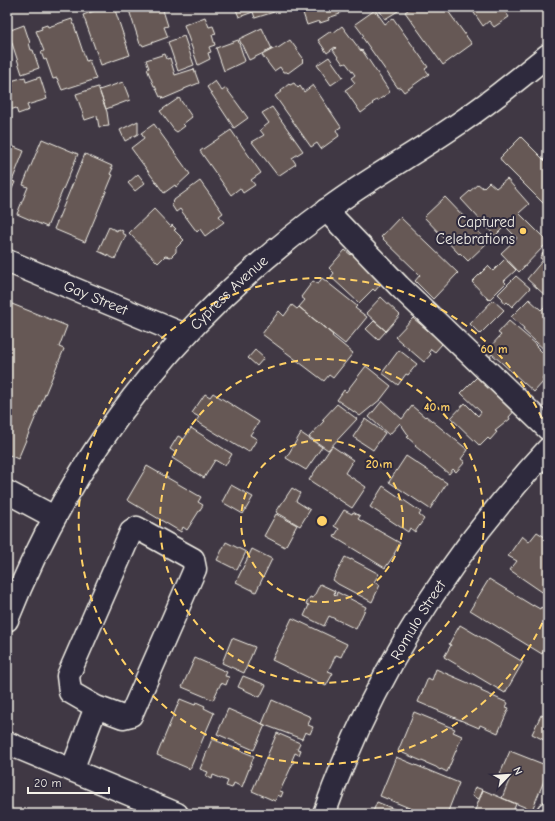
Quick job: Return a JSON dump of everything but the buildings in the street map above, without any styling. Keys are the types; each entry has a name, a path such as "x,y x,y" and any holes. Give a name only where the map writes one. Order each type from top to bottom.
{"street":[{"name":"Cypress Avenue","path":"7,620 21,585 54,517 89,458 132,398 185,335 239,281 282,243 326,210 450,130 520,78 548,55"},
{"path":"326,210 399,286 548,429"},
{"name":"Gay Street","path":"7,261 185,335"},
{"name":"Romulo Street","path":"324,814 336,779 365,715 397,652 434,591 475,534 520,479 548,449"},
{"path":"7,492 54,517"},
{"path":"138,528 193,559 195,569 131,715 123,717 96,707 70,692 68,676 131,532 138,528"},
{"path":"72,770 96,707"},
{"path":"7,743 177,814"}],"place":[{"name":"Captured Celebrations","path":"523,231"}]}
